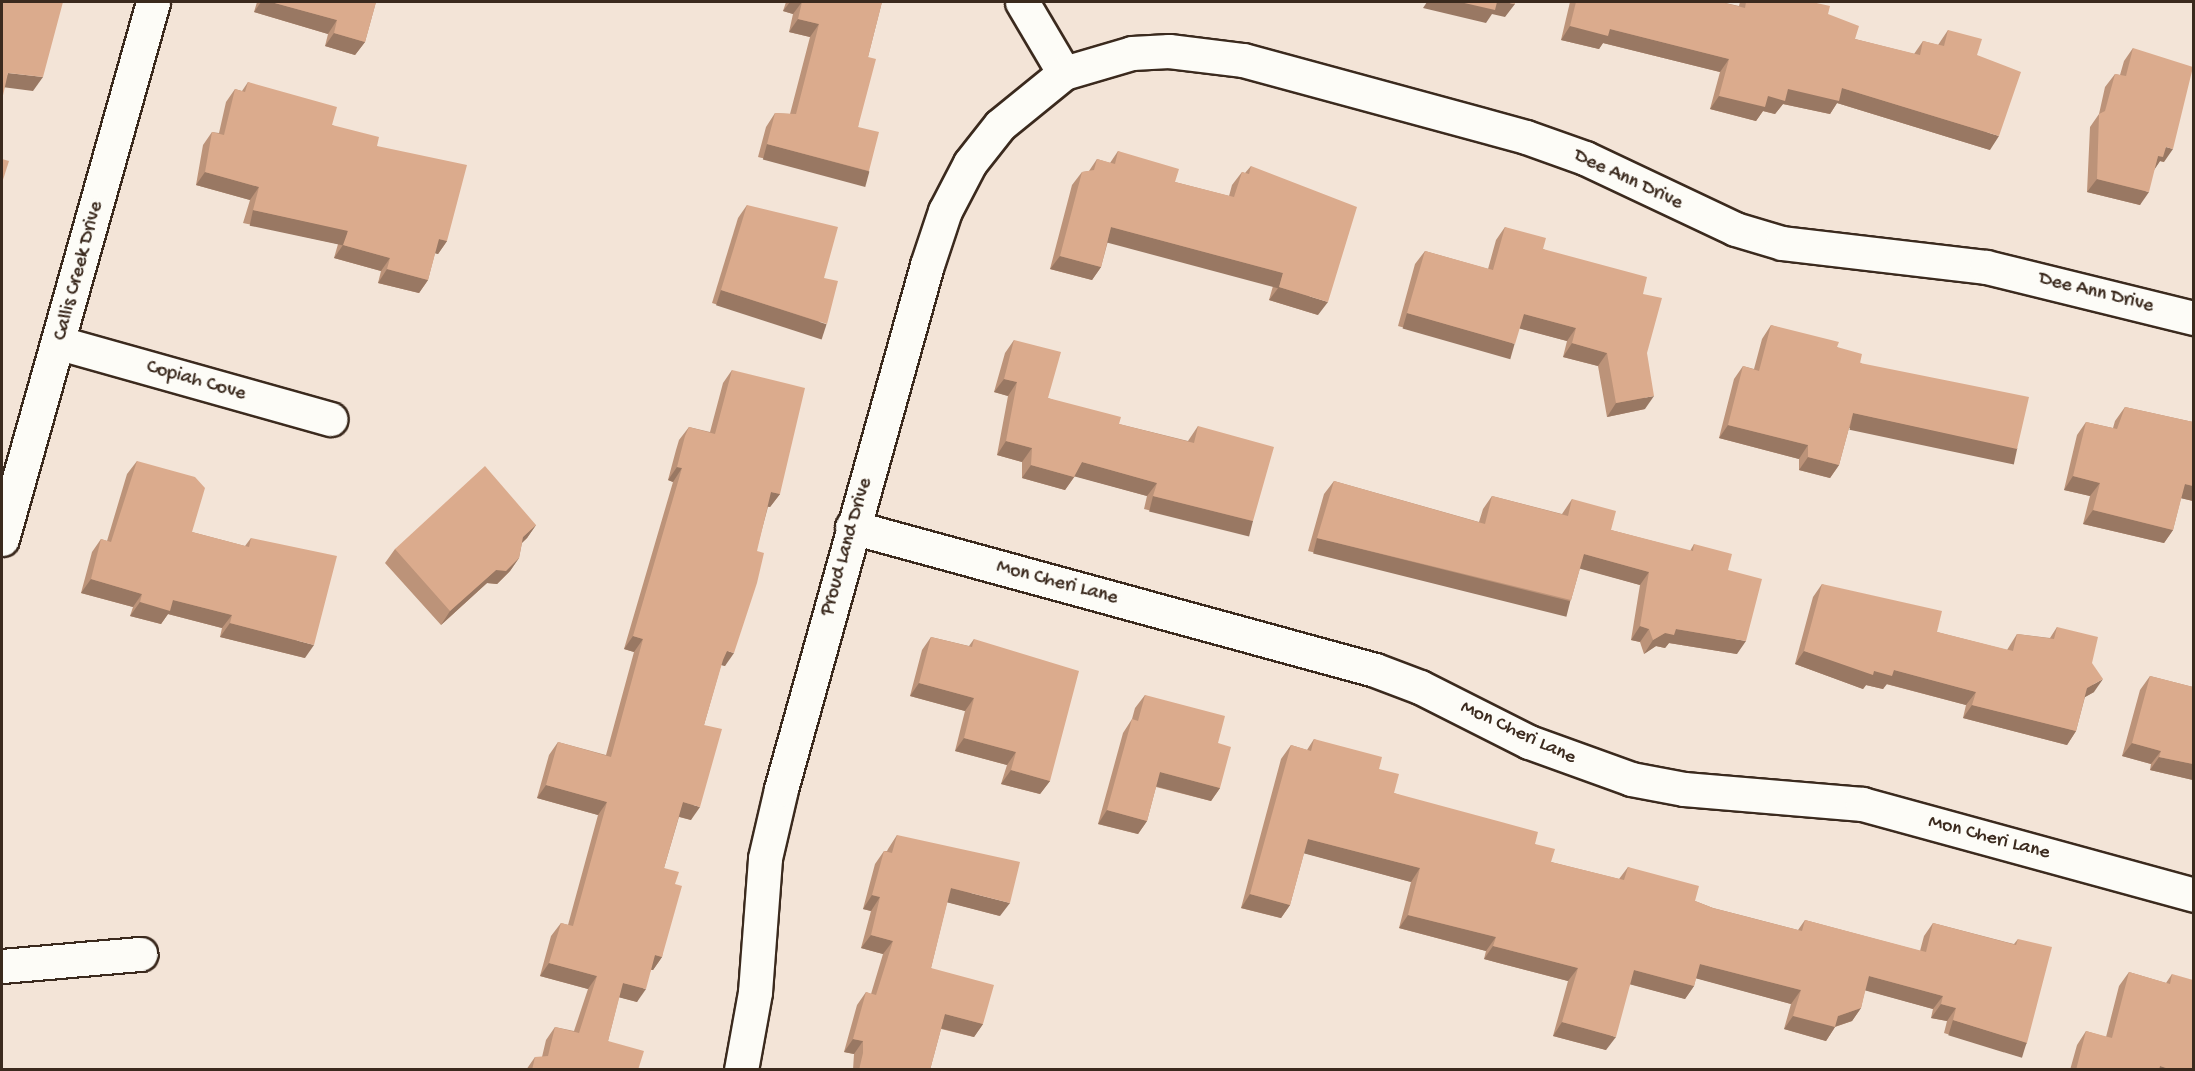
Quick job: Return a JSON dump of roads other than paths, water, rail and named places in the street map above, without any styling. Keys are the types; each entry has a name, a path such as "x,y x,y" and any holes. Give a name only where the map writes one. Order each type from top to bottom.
{"street":[{"name":"Callis Creek Drive","path":"2,539 60,343 153,2"},
{"path":"1022,2 1064,73"},
{"name":"Dee Ann Drive","path":"1064,73 1132,53 1169,51 1244,60 1536,141 1585,158 1695,212 1782,243 1986,267 2193,318"},
{"name":"Proud Land Drive","path":"741,1070 754,992 765,858 852,527 945,211 970,163 1000,125 1064,73"},
{"name":"Copiah Cove","path":"60,343 331,419"},
{"name":"Mon Cheri Lane","path":"852,527 1375,670 1420,687 1538,746 1631,779 1684,789 1862,804 2193,895"},
{"path":"2,966 140,954"}]}
